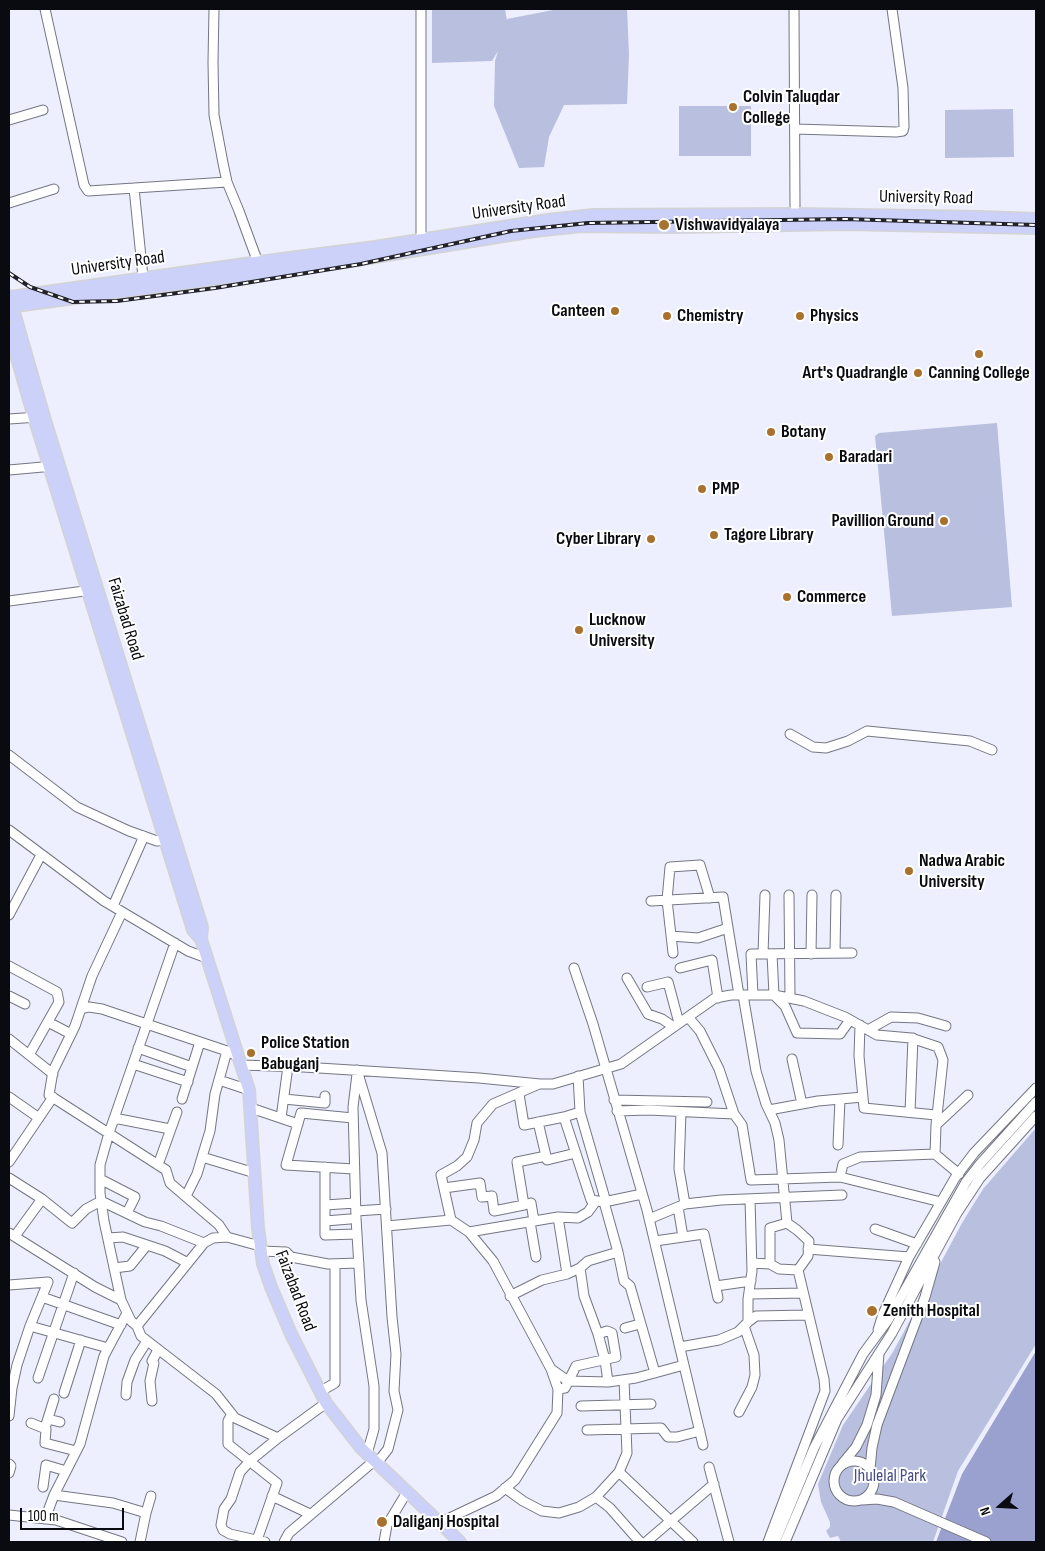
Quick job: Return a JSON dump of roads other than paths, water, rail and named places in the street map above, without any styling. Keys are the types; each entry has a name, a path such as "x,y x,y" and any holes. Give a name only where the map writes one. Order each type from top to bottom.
{"main road":[{"name":"University Road","path":"421,245 548,220 594,216 795,214 969,216 1036,219"},
{"name":"University Road","path":"11,304 421,245 592,226 675,227 846,224 1036,228"},
{"name":"University Road","path":"11,304 143,278 260,267"},
{"name":"Faizabad Road","path":"11,304 39,417"},
{"name":"Faizabad Road","path":"9,330 39,417 169,839 202,927 201,939 249,1090 260,1248 271,1287 287,1326 326,1402 373,1459 460,1542"}],"street":[{"path":"45,9 84,185 88,191 227,182"},
{"path":"214,9 212,62 214,115 227,182 260,267"},
{"path":"421,9 421,245"},
{"path":"794,9 795,206"},
{"path":"796,129 903,131 903,88 892,9"},
{"path":"9,120 43,110"},
{"path":"134,188 143,278"},
{"path":"9,203 54,189"},
{"path":"9,418 39,417"},
{"path":"9,470 54,466"},
{"path":"9,601 93,590"},
{"path":"790,734 813,747 826,748 848,741 867,730 970,741 992,750"},
{"path":"9,755 77,807 157,841 169,839"},
{"path":"9,830 122,912 188,951 207,958"},
{"path":"113,906 144,836"},
{"path":"9,916 41,855"},
{"path":"673,953 667,900 670,867 700,865 710,898"},
{"path":"765,894 767,954 774,996 785,1006 797,1033 840,1034 850,1020"},
{"path":"811,954 812,895"},
{"path":"835,953 836,895"},
{"path":"789,896 790,998"},
{"path":"651,901 723,897 728,928 745,995 756,1071 775,1123 779,1140 788,1223 809,1241 808,1256 798,1270 825,1390 768,1542"},
{"path":"122,912 92,976 81,1009 53,1074 49,1095 166,1170 170,1183 219,1225 226,1237"},
{"path":"671,936 698,938 728,928"},
{"path":"175,943 114,1118 100,1165 101,1201 114,1268 122,1300 131,1320 137,1326 140,1336 216,1394 235,1418 278,1438"},
{"path":"745,995 751,954 852,953"},
{"path":"680,968 712,960 718,998"},
{"path":"9,966 57,992 60,1002 29,1055"},
{"path":"574,968 593,1024 655,1241 703,1445"},
{"path":"627,978 648,1014 677,1025"},
{"path":"648,987 668,982 677,1025"},
{"path":"81,1009 89,1007 102,1009 227,1051 240,1061 552,1084 622,1064 715,998 745,995 790,998 804,1001 850,1020 877,1035 913,1038 938,1047 943,1060 936,1120 935,1154"},
{"path":"9,996 24,1004"},
{"path":"688,1017 700,1031 715,1062 734,1114 742,1125 751,1180 840,1177 941,1202"},
{"path":"864,1028 891,1018 918,1018 946,1026"},
{"path":"48,1022 71,1034"},
{"path":"864,1028 860,1056 864,1108 910,1112 936,1120"},
{"path":"910,1112 913,1038"},
{"path":"9,1039 53,1074"},
{"path":"182,1099 200,1042"},
{"path":"138,1048 192,1067"},
{"path":"186,1196 197,1174 210,1131 219,1080 227,1051"},
{"path":"792,1059 802,1104"},
{"path":"133,1064 188,1082"},
{"path":"281,1118 288,1066"},
{"path":"357,1070 353,1118 354,1211 361,1300 374,1386 373,1459"},
{"path":"284,1542 289,1533 310,1514 373,1459 388,1449 398,1410 394,1391 396,1354 382,1153 357,1070"},
{"path":"578,1076 580,1112 602,1202 618,1252 624,1281 630,1286 654,1373"},
{"path":"219,1080 249,1090"},
{"path":"451,1220 441,1175 457,1166 467,1157 474,1140 477,1123 493,1104 540,1084"},
{"path":"896,1502 878,1499 853,1502 846,1500 837,1493 833,1480 836,1471 850,1456 867,1425 876,1395 879,1351 877,1335 883,1314 909,1257 959,1174 974,1153 1036,1088"},
{"path":"519,1094 524,1125 580,1112"},
{"path":"936,1120 968,1095"},
{"path":"9,1162 53,1097"},
{"path":"769,1110 863,1097"},
{"path":"284,1099 325,1100 324,1115"},
{"path":"838,1145 840,1099"},
{"path":"614,1100 707,1102"},
{"path":"10,1101 39,1118"},
{"path":"775,1542 814,1448 863,1354 888,1320 966,1182 1036,1102"},
{"path":"251,1108 298,1124"},
{"path":"617,1111 734,1114"},
{"path":"158,1165 177,1112"},
{"path":"680,1112 682,1237"},
{"path":"353,1118 301,1113 286,1165 354,1169"},
{"path":"785,1542 822,1450 837,1419 892,1333 957,1213 980,1178 1036,1116"},
{"path":"564,1117 591,1200 602,1202 642,1194"},
{"path":"114,1118 170,1129"},
{"path":"538,1122 547,1160 576,1152"},
{"path":"840,1177 843,1164 860,1156 935,1154 959,1174"},
{"path":"524,1205 517,1162 546,1156"},
{"path":"202,1157 255,1173"},
{"path":"325,1167 325,1235 357,1234"},
{"path":"9,1178 42,1199 72,1223 86,1209 101,1201"},
{"path":"100,1179 135,1197 128,1213"},
{"path":"444,1188 480,1184 482,1197 492,1196 494,1210 531,1203 536,1257"},
{"path":"649,1219 681,1205 750,1199 842,1195"},
{"path":"42,1199 12,1234 95,1287 122,1300"},
{"path":"739,1412 752,1387 755,1375 754,1355 746,1324 752,1266 750,1199"},
{"path":"101,1201 145,1222 161,1226 204,1243"},
{"path":"469,1232 558,1217 578,1218 602,1202"},
{"path":"325,1205 354,1211 386,1209"},
{"path":"325,1221 354,1211"},
{"path":"558,1217 567,1274"},
{"path":"387,1226 451,1220 469,1232 493,1262 551,1369 558,1389 557,1413 515,1480 496,1496 440,1523"},
{"path":"770,1264 770,1228 788,1223"},
{"path":"875,1229 917,1244"},
{"path":"655,1241 704,1234 718,1298"},
{"path":"108,1238 122,1237 165,1251 188,1263"},
{"path":"137,1326 204,1243 213,1238 226,1237 260,1248 286,1252 291,1257 328,1264 359,1263"},
{"path":"862,1500 872,1491 872,1448 877,1425 924,1297 941,1243"},
{"path":"114,1268 130,1266 147,1245"},
{"path":"808,1249 909,1257"},
{"path":"510,1296 542,1280 567,1274 580,1268 588,1261 618,1252"},
{"path":"321,1391 335,1383 334,1264"},
{"path":"752,1266 770,1264 779,1269 798,1270"},
{"path":"558,1389 565,1388 576,1366 616,1358 612,1333 607,1331 598,1334 584,1296 580,1268"},
{"path":"38,1378 74,1274"},
{"path":"716,1286 751,1281"},
{"path":"9,1285 48,1282 30,1326 12,1388 9,1416"},
{"path":"749,1294 803,1292"},
{"path":"42,1298 121,1325"},
{"path":"45,1519 54,1494 80,1444 104,1356 127,1313"},
{"path":"680,1347 719,1340 738,1332 756,1316 808,1315"},
{"path":"625,1328 640,1324"},
{"path":"30,1326 108,1348"},
{"path":"64,1393 81,1340"},
{"path":"126,1395 127,1382 135,1360 147,1341"},
{"path":"152,1401 150,1381 154,1363 152,1360 158,1350"},
{"path":"605,1360 608,1382"},
{"path":"551,1369 568,1381 608,1382 624,1380 684,1365"},
{"path":"505,1488 523,1501 542,1511 559,1513 579,1507 596,1497 619,1472 627,1453 624,1380"},
{"path":"54,1399 46,1424 45,1443 76,1451"},
{"path":"232,1414 228,1421 228,1444 251,1460 277,1483 261,1541 230,1534 223,1530 221,1525 224,1509 231,1499 240,1472 251,1460 278,1438 326,1402"},
{"path":"581,1406 651,1404"},
{"path":"795,1471 819,1421 831,1415"},
{"path":"31,1423 46,1424 60,1422"},
{"path":"587,1430 661,1428 668,1437 677,1437 700,1431"},
{"path":"842,1464 855,1460 864,1463 872,1473 882,1492 896,1502 986,1542"},
{"path":"9,1464 11,1466 9,1473"},
{"path":"43,1487 46,1466 66,1471"},
{"path":"709,1467 728,1541"},
{"path":"619,1472 693,1542"},
{"path":"646,1542 714,1484"},
{"path":"384,1542 388,1526 407,1492"},
{"path":"54,1494 113,1503 146,1513"},
{"path":"140,1542 151,1496"},
{"path":"272,1496 310,1514"},
{"path":"596,1497 610,1508 640,1542"},
{"path":"9,1515 56,1520 122,1542"}],"railway":[{"path":"9,273 30,287 73,302 117,301 215,288 361,264 511,231 588,223 845,219 1036,225"}],"place":[{"name":"Colvin Taluqdar College","path":"733,107"},
{"name":"Vishwavidyalaya","path":"664,225"},
{"name":"Canteen","path":"615,311"},
{"name":"Chemistry","path":"667,316"},
{"name":"Physics","path":"800,316"},
{"name":"Canning College","path":"979,354"},
{"name":"Art's Quadrangle","path":"918,373"},
{"name":"Botany","path":"771,432"},
{"name":"Baradari","path":"829,457"},
{"name":"PMP","path":"702,489"},
{"name":"Pavillion Ground","path":"944,521"},
{"name":"Tagore Library","path":"714,535"},
{"name":"Cyber Library","path":"651,539"},
{"name":"Commerce","path":"787,597"},
{"name":"Lucknow University","path":"579,630"},
{"name":"Nadwa Arabic University","path":"909,871"},
{"name":"Police Station Babuganj","path":"251,1053"},
{"name":"Zenith Hospital","path":"872,1311"},
{"name":"Daliganj Hospital","path":"382,1522"}],"park label":[{"name":"Jhulelal Park","path":"890,1476"}]}
